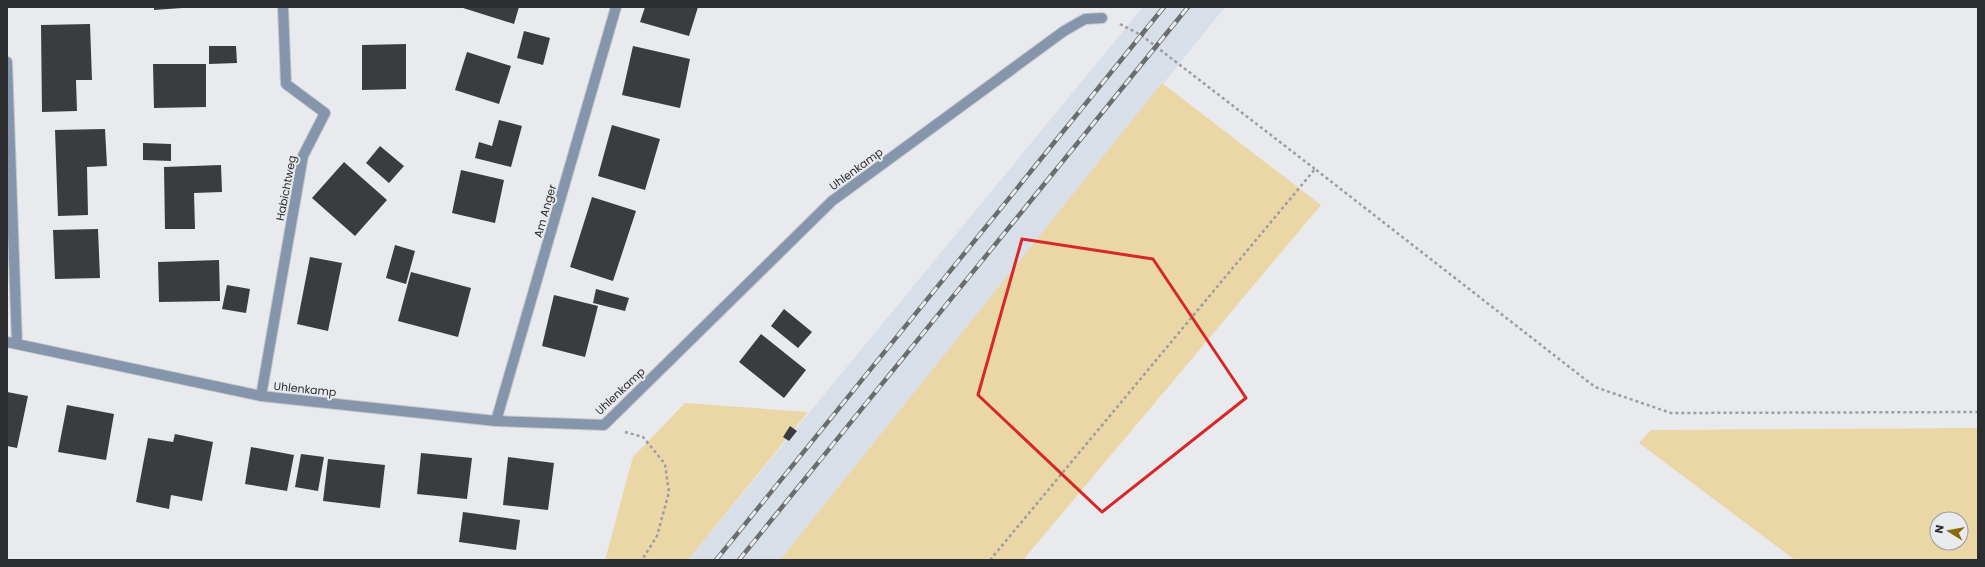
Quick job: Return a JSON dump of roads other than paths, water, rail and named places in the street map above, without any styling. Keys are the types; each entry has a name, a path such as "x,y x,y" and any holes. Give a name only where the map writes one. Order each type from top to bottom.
{"street":[{"name":"Habichtweg","path":"261,396 303,156 325,113 286,84 283,7"},
{"name":"Am Anger","path":"496,421 616,7"},
{"name":"Uhlenkamp","path":"12,343 261,396 496,421 604,425 832,201 1064,31 1085,19 1102,18"},
{"path":"7,62 12,343"}],"railway":[{"path":"716,560 1164,7"},
{"path":"739,560 1188,7"}]}
